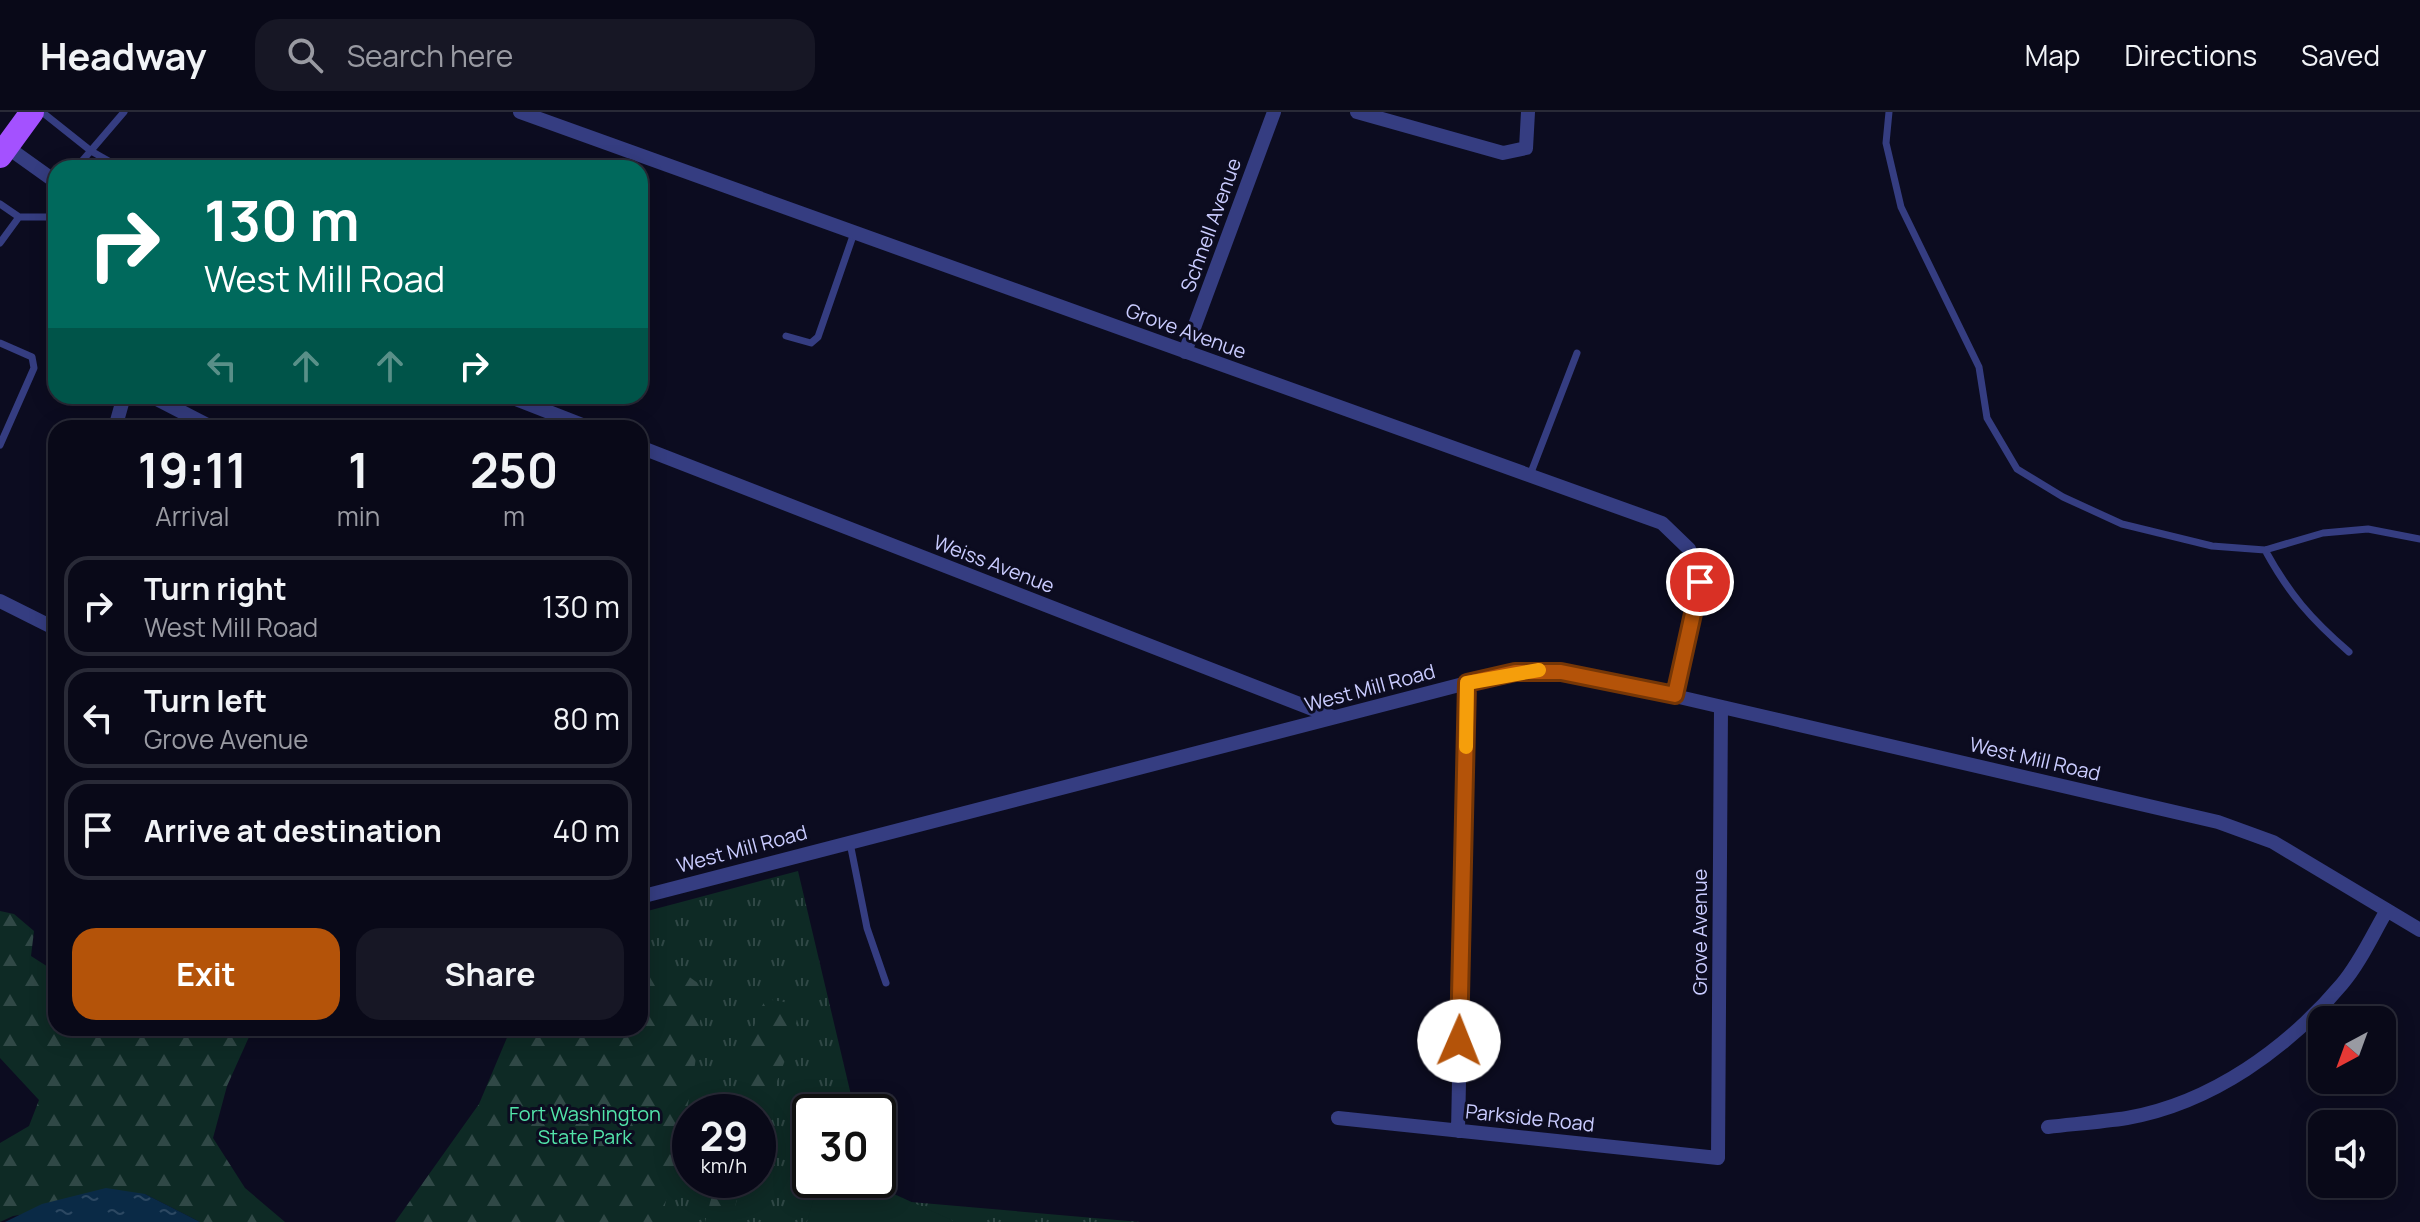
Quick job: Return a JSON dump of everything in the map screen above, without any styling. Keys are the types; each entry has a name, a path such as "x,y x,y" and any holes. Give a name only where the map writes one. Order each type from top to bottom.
{"main road":[{"path":"3,152 32,112"}],"street":[{"name":"Grove Avenue","path":"520,112 1662,523 1689,549 1700,582 1675,695"},
{"name":"Schnell Avenue","path":"1185,352 1274,112"},
{"path":"1357,112 1503,153 1526,148 1528,112"},
{"path":"3,152 48,177"},
{"path":"166,404 198,420"},
{"path":"528,404 570,420"},
{"name":"Weiss Avenue","path":"648,450 1334,718"},
{"path":"0,601 48,625"},
{"name":"West Mill Road","path":"648,895 1467,683 1515,672 1561,672 1675,695 2246,830 2420,930"},
{"path":"1458,1131 1467,683"},
{"name":"Grove Avenue","path":"1718,1158 1721,707"},
{"path":"2048,1127 2130,1117 2197,1096 2242,1072 2288,1041 2344,982 2387,910"},
{"name":"Parkside Road","path":"1338,1118 1718,1158"}],"lane":[{"path":"42,112 107,160"},
{"path":"83,160 124,112"},
{"path":"1889,112 1886,143 1901,207 1979,367 1987,418 2017,469 2063,497 2122,524 2212,546 2265,550 2323,533 2368,529 2420,539"},
{"path":"0,204 19,217 48,217"},
{"path":"0,243 19,217"},
{"path":"786,336 811,343 818,337 854,233"},
{"path":"0,343 32,357 34,368 0,445"},
{"path":"1530,475 1577,353"},
{"path":"2265,550 2288,592 2312,620 2349,652"},
{"path":"849,841 867,928 886,983"}],"green space":[{"name":"Fort Washington State Park","path":"798,871 851,1094 792,1094 792,1198 876,1198 1140,1222 410,1222 631,1036 648,1036 648,911"},
{"path":"0,911 14,914 34,931 31,956 48,967 48,1036 249,1036 227,1086 213,1138 245,1188 285,1222 200,1222 145,1194 13,1216 0,1222 0,1143 29,1126 39,1100 0,1058"},
{"path":"648,964 688,976 702,986 689,1094 672,1094 672,1175 665,1205 666,1222 395,1222 479,1104 508,1036 648,1036"},
{"path":"766,999 784,1002 798,1014 773,1094 737,1094 757,1015"},
{"path":"896,1195 956,1222 807,1222 814,1198 896,1198"},
{"path":"711,1198 737,1198 731,1222 705,1222"}],"water":[{"path":"106,1188 145,1194 200,1222 5,1222 42,1204"}],"slow traffic":[{"path":"1466,747 1467,683 1539,670"}],"route":[{"path":"1459,1041 1467,683 1537,670 1597,678 1675,695 1700,582"}]}
